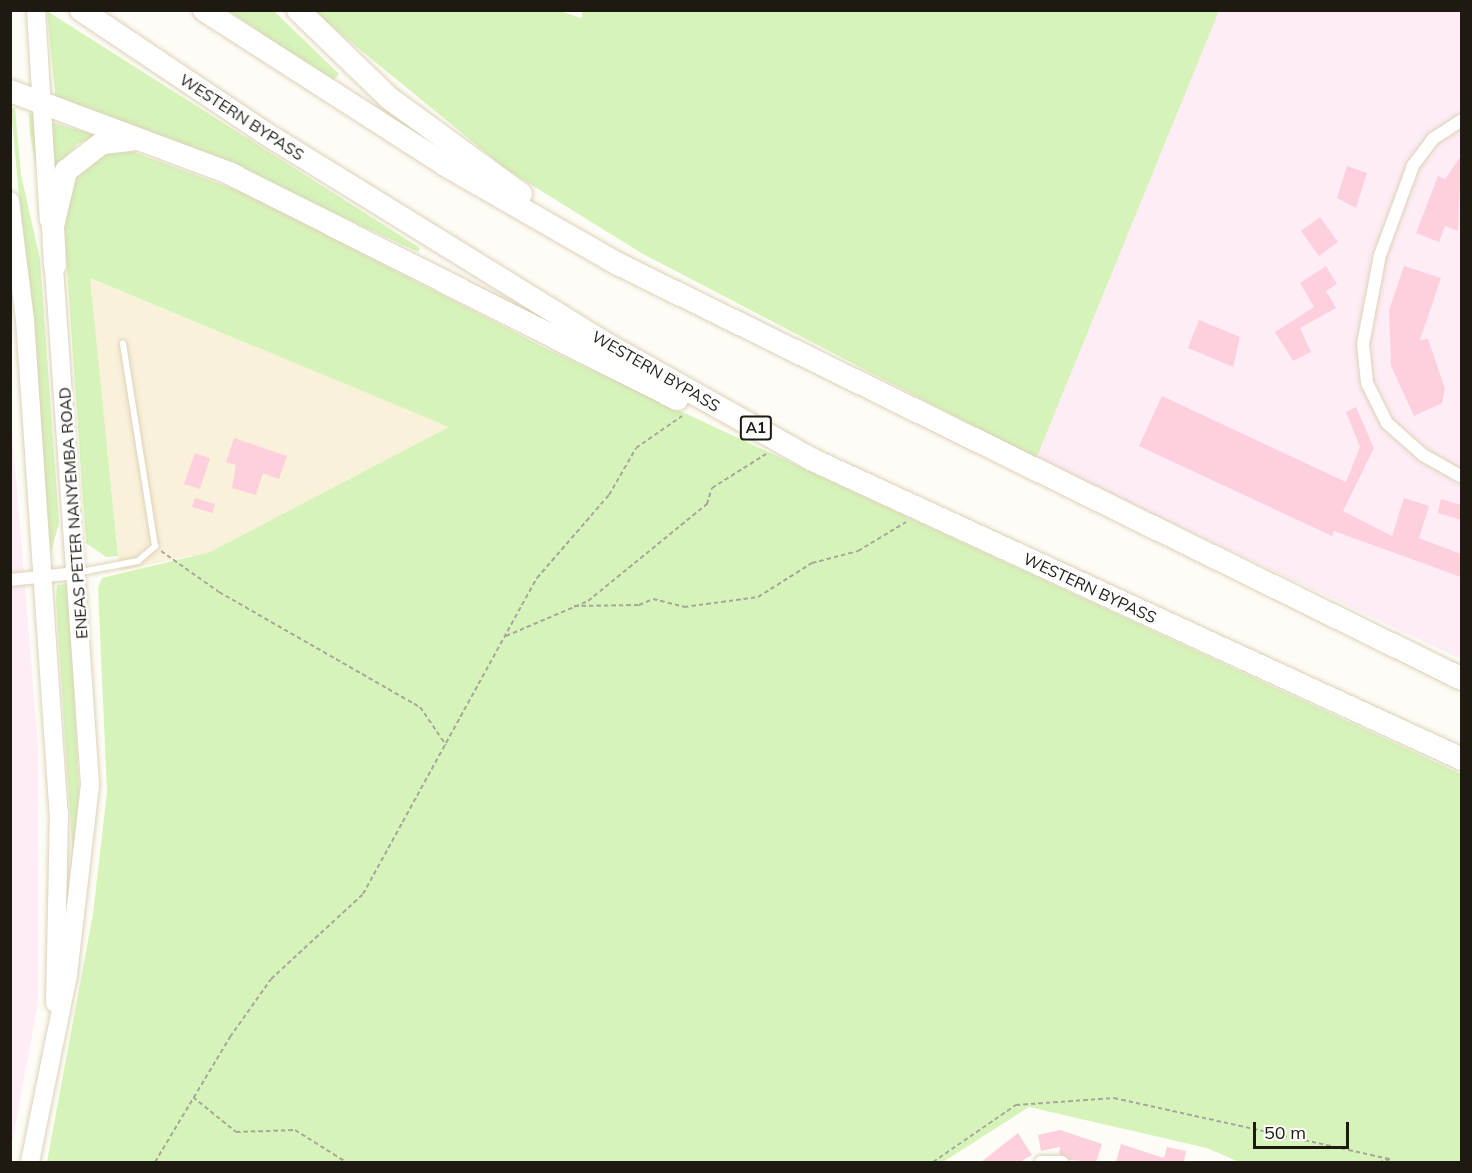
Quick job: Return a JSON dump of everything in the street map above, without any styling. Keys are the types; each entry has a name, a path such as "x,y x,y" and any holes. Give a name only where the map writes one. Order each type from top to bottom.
{"highway":[{"path":"204,10 426,153 618,264 1461,679"},
{"path":"298,10 389,98 618,264"},
{"name":"WESTERN BYPASS","path":"87,15 263,132 581,328 813,460 1461,759"},
{"path":"10,91 132,140 229,173 696,407 813,460"},
{"path":"55,265 53,226 66,171 102,143 132,140"}],"main road":[{"name":"ENEAS PETER NANYEMBA ROAD","path":"30,1162 57,1013 68,975 90,784 36,10"},
{"name":"ENEAS PETER NANYEMBA ROAD","path":"10,201 25,320 40,576 59,813 57,1013"}],"street":[{"path":"1461,120 1434,139 1413,166 1380,255 1363,345 1367,382 1387,423 1423,455 1461,477"},
{"path":"10,580 75,573"},
{"path":"1041,1162 1062,1162"}],"lane":[{"path":"75,573 138,561 154,546 123,344"}],"path":[{"path":"155,1162 193,1097 271,979 363,894 537,578 609,495 636,448 696,407"},
{"path":"506,636 588,601 682,526 732,471 778,445"},
{"path":"574,606 653,599 684,607 758,597 812,563 858,551 924,512"},
{"path":"154,546 219,592 420,707 446,745"},
{"path":"193,1097 236,1132 295,1130 346,1162"},
{"path":"933,1162 1016,1105 1114,1098 1394,1162"},
{"path":"1382,1162 1390,1160"}],"shaded area":[{"path":"1219,11 1461,11 1461,659 1036,459"},
{"path":"89,278 450,427 210,552 120,571"},
{"path":"10,406 38,746 38,1003 11,1148"}],"green space":[{"path":"557,10 581,18 583,10 1219,11 1036,459 643,254 506,169 313,11"},
{"path":"47,11 420,248 418,252 243,171 56,102"},
{"path":"229,11 274,11 339,74 332,82"},
{"path":"11,108 15,108 21,175 40,259 59,522 51,553"},
{"path":"29,113 39,117 42,199 30,133"},
{"path":"51,122 99,136 77,144 54,171"},
{"path":"128,150 247,194 549,350 1461,774 1461,1162 1239,1162 1207,1148 1029,1107 943,1162 47,1162 93,914 107,792 98,588 102,578 210,552 449,427 90,278 118,556 106,557 86,543 63,212 79,169 96,157"},
{"path":"69,584 79,793 73,859 56,599 57,585"}],"building":[{"path":"1461,156 1458,231 1445,226 1439,242 1416,233 1438,176 1445,179"},
{"path":"1347,166 1367,173 1356,208 1337,198"},
{"path":"1320,217 1338,242 1319,256 1301,231"},
{"path":"1326,266 1337,284 1326,291 1336,308 1300,328 1311,352 1293,361 1275,332 1314,307 1300,283"},
{"path":"1404,266 1441,278 1420,340 1428,339 1445,389 1442,403 1414,416 1391,366 1389,310"},
{"path":"1199,320 1240,337 1233,367 1188,348"},
{"path":"1162,396 1346,482 1360,447 1346,412 1356,407 1374,448 1343,511 1392,536 1404,498 1429,506 1419,538 1461,554 1461,577 1334,531 1332,536 1139,446"},
{"path":"234,438 287,456 279,479 263,473 256,495 232,488 236,465 226,462"},
{"path":"195,453 210,458 200,489 184,484"},
{"path":"195,498 215,504 212,513 192,507"},
{"path":"1441,499 1461,505 1461,520 1438,513"},
{"path":"1060,1130 1102,1144 1096,1162 1070,1160 1059,1154 1060,1147 1041,1151 1038,1135"},
{"path":"1018,1133 1032,1155 1020,1162 981,1162"},
{"path":"1121,1144 1164,1158 1167,1147 1186,1151 1184,1162 1116,1162"}]}
